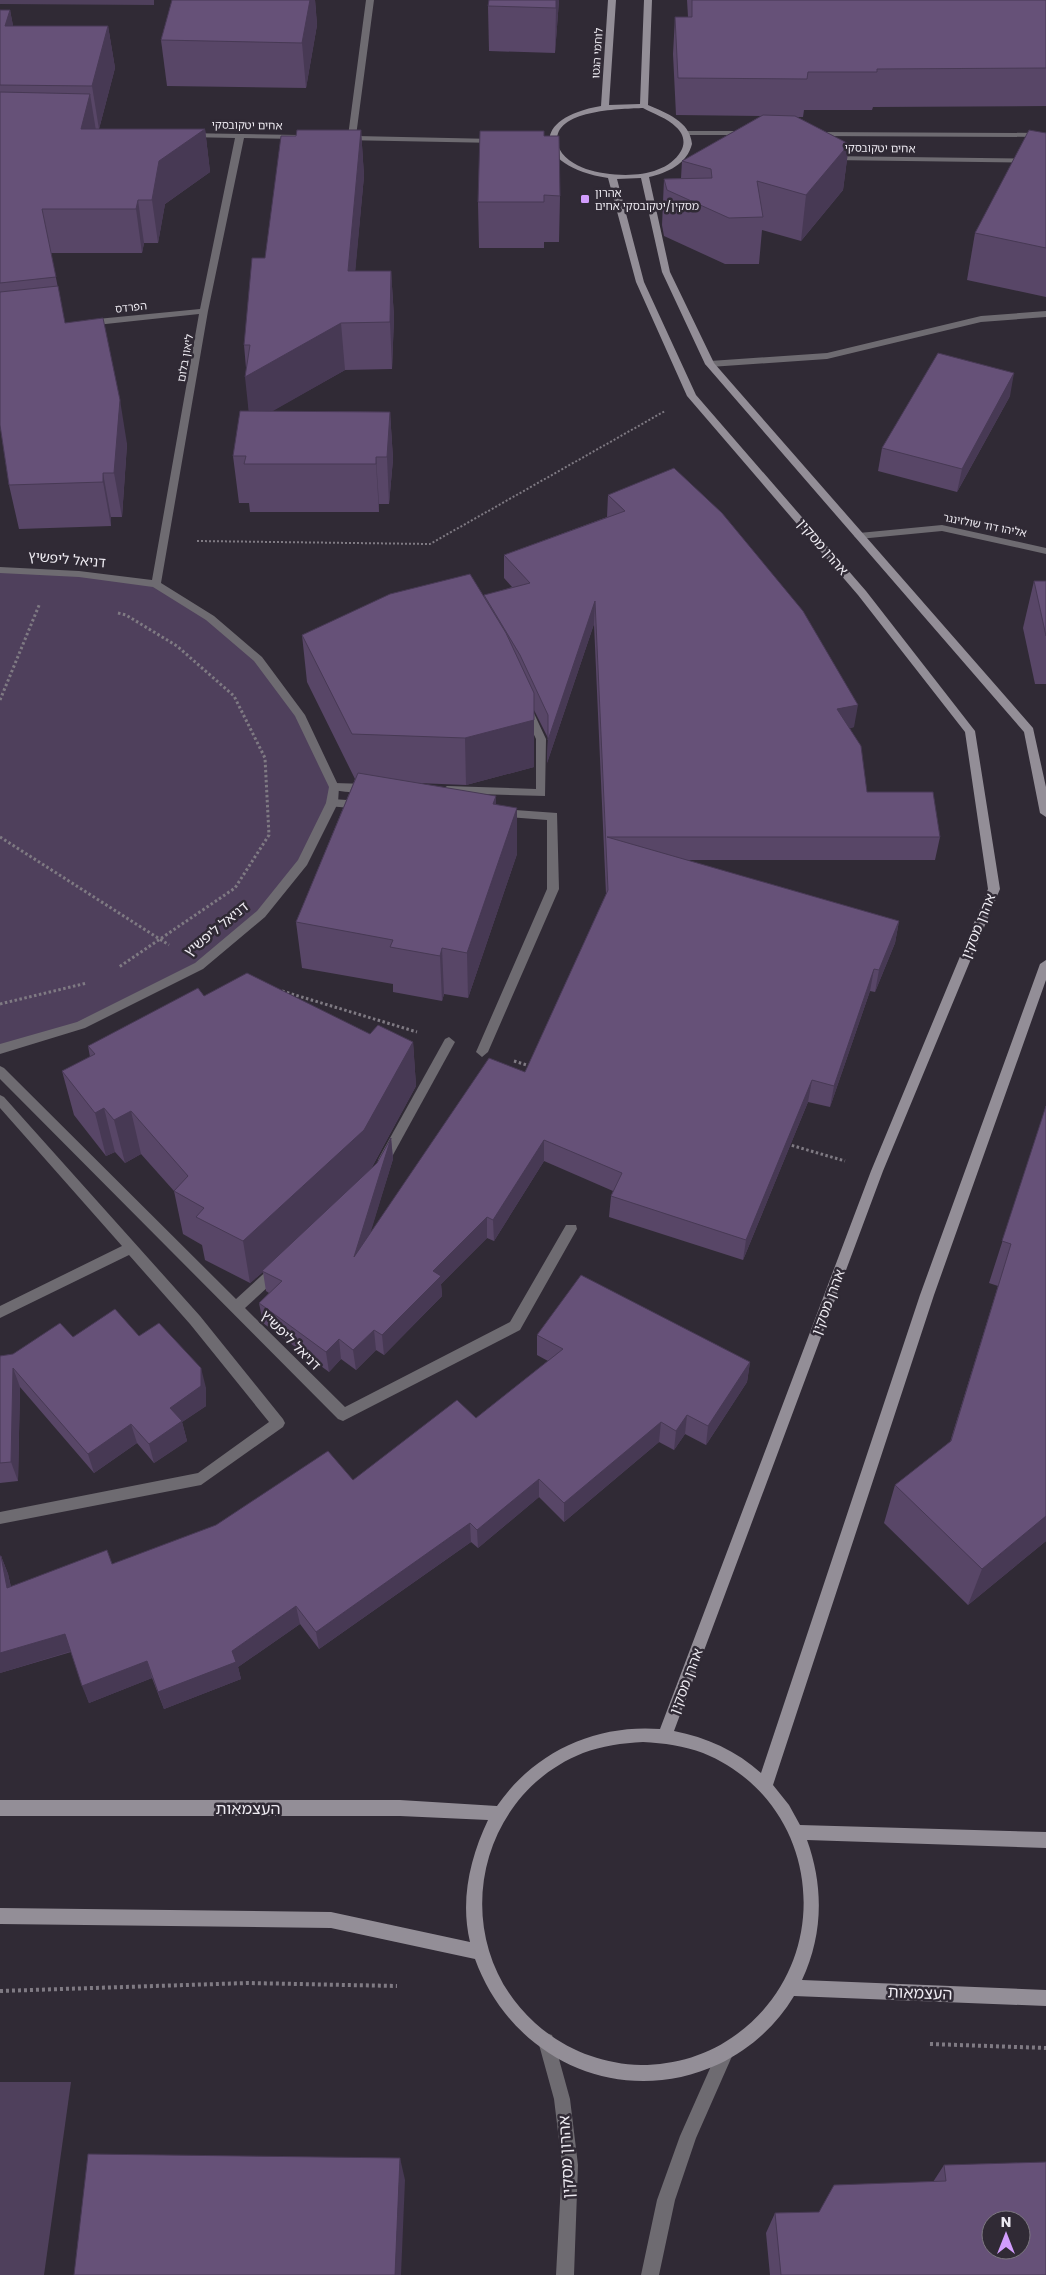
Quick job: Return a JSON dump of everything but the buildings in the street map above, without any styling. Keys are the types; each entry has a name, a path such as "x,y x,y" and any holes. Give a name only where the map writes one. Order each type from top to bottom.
{"street":[{"path":"352,138 370,0"},
{"name":"לוחמי הגטו","path":"604,107 612,0"},
{"path":"644,106 648,0"},
{"path":"644,106 676,122 686,133 688,144 683,156 674,164 661,171 644,175 612,177 578,168 565,161 556,152 553,142 556,130 567,120 584,112 604,107 644,106"},
{"path":"686,133 754,134"},
{"name":"אחים יטקובסקי","path":"802,134 1046,135"},
{"name":"אחים יטקובסקי","path":"180,135 305,137"},
{"name":"ליאון בלום","path":"156,584 204,311 240,136"},
{"path":"333,138 505,142"},
{"path":"543,142 553,142"},
{"path":"683,156 693,156"},
{"name":"אחים יטקובסקי","path":"819,158 1046,161"},
{"path":"644,175 666,272 710,364 1029,732 1046,813"},
{"name":"אהרן מסקין","path":"612,177 640,282 692,396 862,592 970,732 994,889 877,1171 665,1736"},
{"name":"הפרדס","path":"78,324 204,311"},
{"path":"710,364 827,356 981,320 1046,314"},
{"name":"אליהו דוד שולזינגר","path":"859,536 942,528 1046,551"},
{"name":"דניאל ליפשיץ","path":"0,570 79,574 156,584 210,618 258,659 300,715 334,787 332,803 303,862 261,914 199,966 80,1025 0,1049"},
{"path":"432,790 541,793 541,739 521,696"},
{"path":"334,787 383,788"},
{"path":"332,803 371,805"},
{"path":"482,1052 553,889 553,816 486,812"},
{"path":"764,1788 927,1295 1046,964"},
{"path":"379,1171 449,1042"},
{"name":"דניאל ליפשיץ","path":"0,1071 343,1415 515,1326 571,1229"},
{"path":"0,1100 195,1320 278,1423 201,1479 0,1518"},
{"path":"0,1312 131,1248"},
{"path":"236,1308 287,1260"},
{"path":"616,1735 665,1736 719,1754 764,1788 794,1832 811,1882 812,1936 793,1988 758,2034 709,2063 652,2075 596,2067 546,2041 506,2001 481,1952 473,1905 478,1857 496,1813 527,1775 568,1749 616,1735"},
{"name":"העצמאות","path":"0,1808 400,1808 496,1813"},
{"path":"794,1832 1046,1840"},
{"path":"0,1916 331,1920 481,1952"},
{"name":"העצמאות","path":"793,1988 1046,1998"},
{"name":"אהרון מסקין","path":"546,2041 562,2099 570,2164 565,2275"},
{"path":"650,2275 666,2200 688,2136 725,2054"}],"path":[{"path":"164,540 430,544 692,396"},
{"path":"0,700 54,573"},
{"path":"114,970 235,888 269,835 265,758 234,696 177,646 126,615 117,613"},
{"path":"0,1004 89,983"},
{"path":"0,1991 179,1983 397,1986"},
{"path":"930,2044 1046,2048"}],"shaded area":[{"path":"0,0 154,0 154,5 0,4"},
{"path":"0,570 79,574 156,584 210,618 258,659 300,715 334,787 303,862 261,914 199,966 81,1025 0,1049"},
{"path":"0,2082 71,2082 44,2275 0,2275"}],"place":[{"name":"אהרון מסקין/יטקובסקי אחים","path":"585,199"}]}
